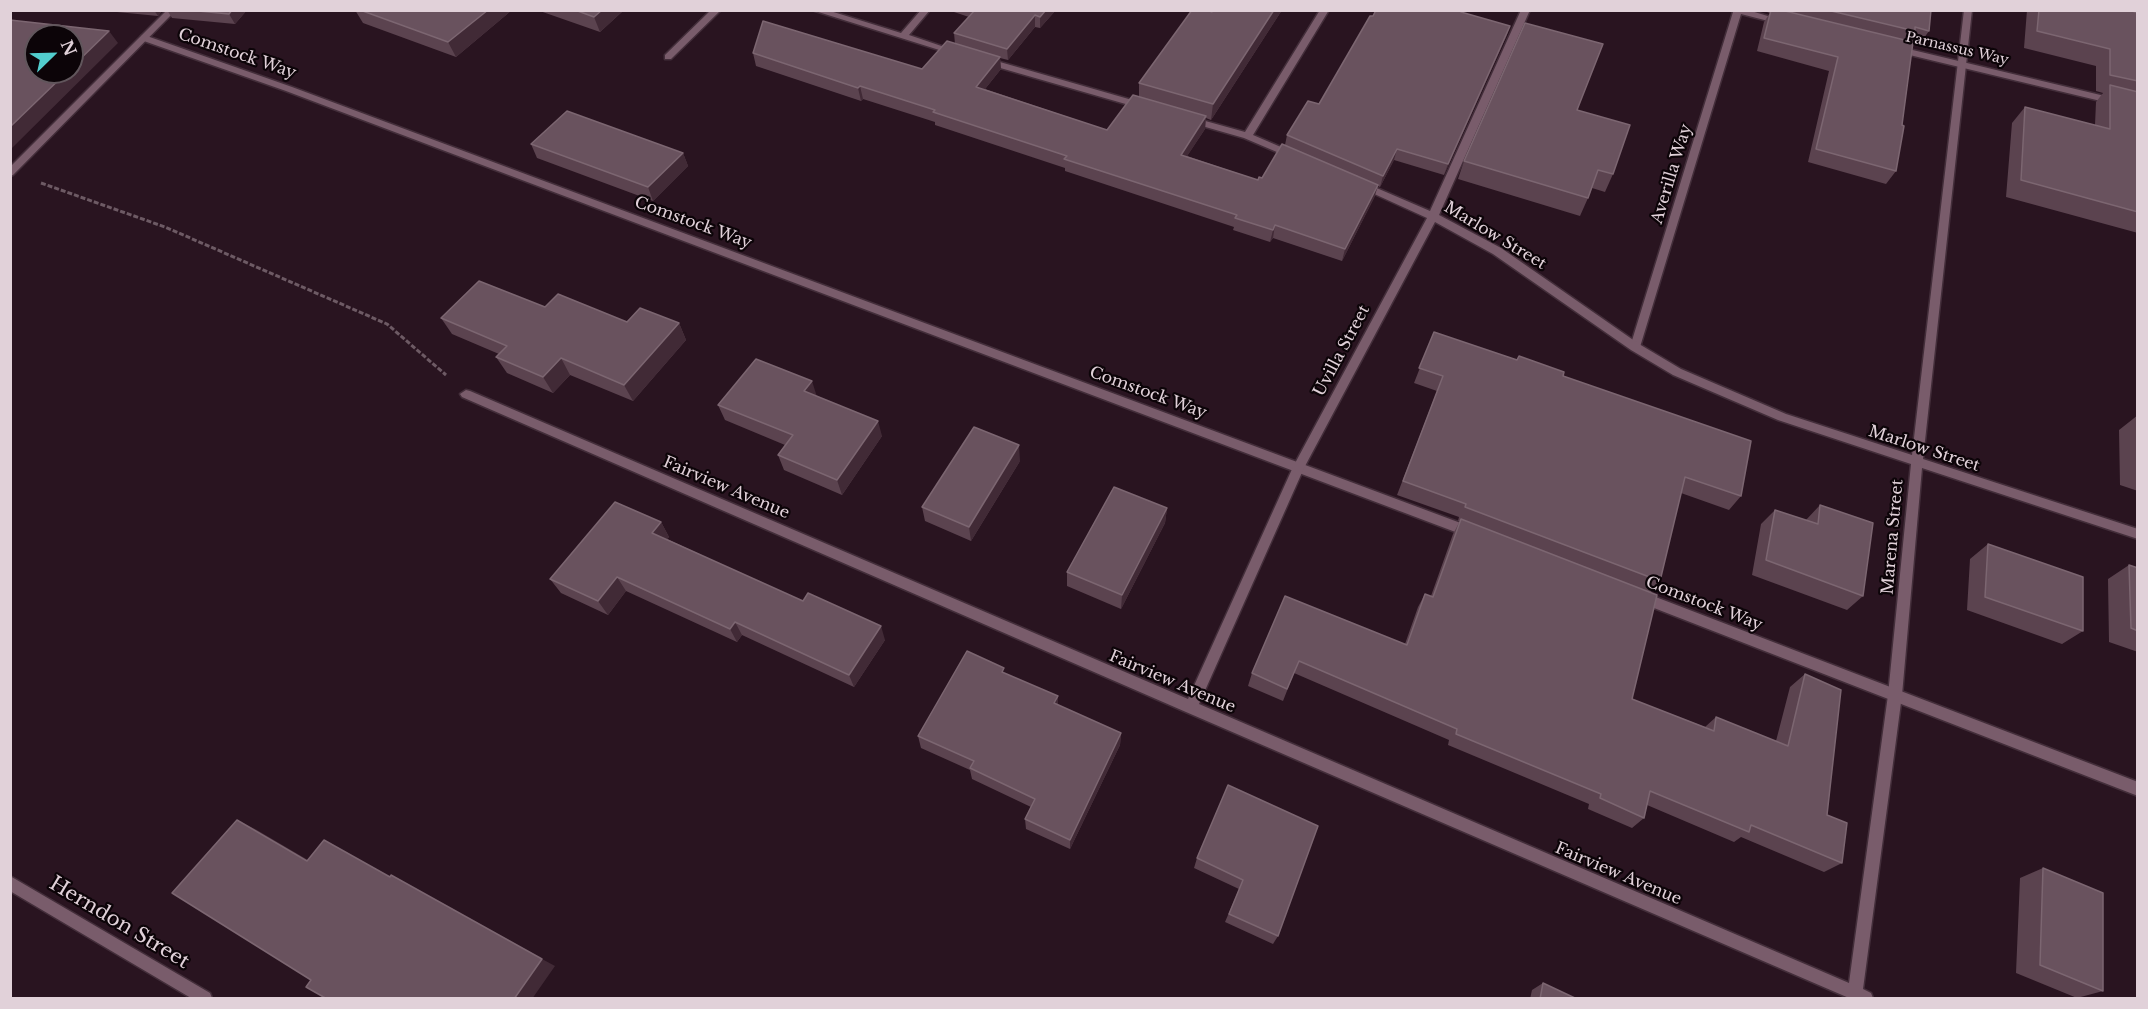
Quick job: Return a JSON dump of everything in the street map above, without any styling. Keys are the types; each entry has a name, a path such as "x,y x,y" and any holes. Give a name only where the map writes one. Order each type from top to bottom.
{"street":[{"path":"11,173 172,10"},
{"path":"668,57 717,10"},
{"path":"816,10 1155,110"},
{"path":"902,37 926,10"},
{"path":"1247,136 1325,10"},
{"name":"Uvilla Street","path":"1191,708 1299,466 1433,216 1526,10"},
{"name":"Marena Street","path":"1860,996 1968,10"},
{"path":"1737,11 1794,25"},
{"name":"Averilla Way","path":"1635,347 1737,11"},
{"name":"Comstock Way","path":"144,38 289,89 1486,538"},
{"name":"Parnassus Way","path":"1884,46 2138,107"},
{"path":"1178,116 1247,136 1302,159"},
{"name":"Marlow Street","path":"1346,178 1433,216 1497,251 1635,347 1677,372 1782,417 2138,534"},
{"name":"Fairview Avenue","path":"466,393 1860,996"},
{"name":"Comstock Way","path":"1630,594 2138,789"},
{"name":"Herndon Street","path":"10,883 205,999"}],"path":[{"path":"11,173 165,227 387,324 466,393"}],"building":[{"path":"188,10 232,10 229,14"},
{"path":"360,10 488,10 448,42"},
{"path":"575,10 602,10 594,17"},
{"path":"975,10 1046,10 1040,17 1035,15 1007,49 954,33"},
{"path":"1192,10 1212,12 1213,10 1274,10 1213,104 1139,83"},
{"path":"1376,10 1461,10 1461,12 1510,26 1448,164 1397,149 1383,176 1287,135 1308,101 1319,104 1370,16 1373,16"},
{"path":"1771,10 1781,10 1913,42 1902,125 1904,126 1896,171 1816,149 1838,57 1764,38"},
{"path":"1827,10 1931,10 1929,31 1915,27 1915,31"},
{"path":"2039,10 2129,10 2138,13 2138,81 2110,75 2110,49 2037,31"},
{"path":"10,20 46,24 24,24 24,84 55,84 10,127"},
{"path":"763,21 922,69 947,41 1000,57 976,87 1107,130 1133,95 1206,116 1181,155 1258,180 1259,177 1262,178 1282,144 1378,185 1345,249 1275,225 1273,230 1235,218 1237,215 1064,159 1067,156 933,112 935,110 860,86 858,88 753,53"},
{"path":"1525,23 1603,44 1577,110 1630,125 1613,174 1598,170 1588,198 1464,161"},
{"path":"84,28 109,31 84,55"},
{"path":"2110,85 2138,92 2138,212 2021,180 2025,107 2110,129"},
{"path":"567,111 683,153 648,187 531,144"},
{"path":"479,281 545,307 558,294 627,322 640,308 679,323 624,385 561,358 543,377 496,357 507,346 441,318"},
{"path":"1434,332 1517,360 1519,356 1564,372 1563,376 1751,441 1741,496 1685,477 1660,581 1403,481 1443,376 1419,368"},
{"path":"756,359 812,381 804,391 878,421 837,480 778,455 793,435 718,405"},
{"path":"974,427 1019,445 969,527 922,507"},
{"path":"1114,487 1167,508 1122,595 1067,572"},
{"path":"615,502 661,522 652,533 803,601 808,593 881,626 849,675 735,622 730,629 617,577 598,601 550,579"},
{"path":"1820,505 1873,523 1863,596 1766,560 1775,510 1818,524"},
{"path":"1461,519 1657,595 1632,699 1714,731 1716,717 1788,746 1805,674 1841,690 1827,815 1847,823 1842,863 1751,825 1749,832 1650,791 1644,818 1600,798 1601,794 1456,734 1457,729 1299,661 1287,689 1252,673 1285,596 1407,645 1425,594 1433,597"},
{"path":"1988,544 2083,577 2083,631 1985,597"},
{"path":"2129,565 2138,568 2138,631 2131,628"},
{"path":"967,651 1004,668 1002,672 1058,696 1054,703 1121,733 1070,840 1025,819 1035,799 970,768 974,761 918,736"},
{"path":"1228,785 1318,826 1278,936 1229,914 1243,880 1197,858"},
{"path":"237,820 307,861 324,840 542,959 514,999 327,999 306,987 311,980 172,893"},
{"path":"2043,868 2103,893 2103,991 2040,965"},
{"path":"1543,983 1577,999 1540,999"}]}
